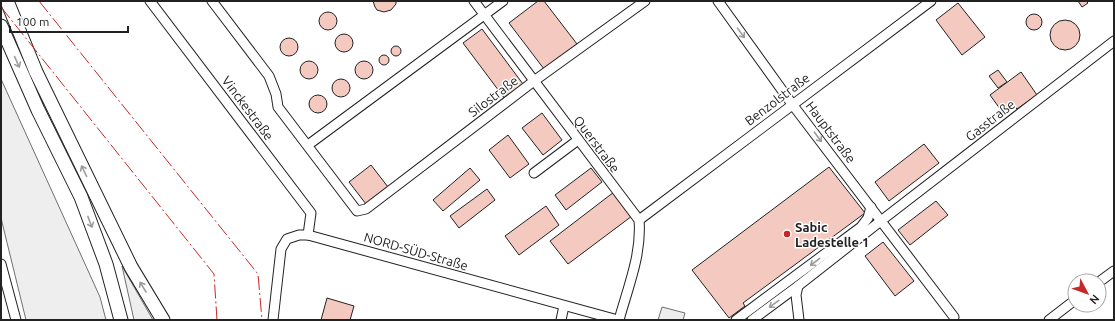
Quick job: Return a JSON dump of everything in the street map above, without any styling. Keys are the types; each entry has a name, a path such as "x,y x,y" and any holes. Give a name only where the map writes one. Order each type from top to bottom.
{"highway":[{"path":"7,1 36,72 128,260 163,320"},
{"path":"1,26 38,110 80,197 106,264 121,320"}],"street":[{"name":"Vinckestraße","path":"150,1 311,213 308,235"},
{"path":"212,1 268,76 276,94 278,107 308,146 503,1"},
{"name":"Querstraße","path":"474,1 639,220"},
{"name":"Silostraße","path":"308,146 357,211 366,209 534,81 645,1"},
{"name":"Hauptstraße","path":"718,1 792,104 882,220 954,317"},
{"name":"Benzolstraße","path":"639,220 931,1"},
{"name":"Gasstraße","path":"752,320 1114,41"},
{"path":"534,173 578,140"},
{"path":"736,320 861,227 868,218 871,207"},
{"path":"618,320 636,258 640,235 639,220"},
{"name":"NORD-SÜD-Straße","path":"273,320 281,249 288,239 299,235 308,235 618,320"},
{"path":"1,264 16,320"},
{"path":"798,286 796,295 799,320"},
{"path":"561,320 564,306"},
{"path":"1049,320 1067,306"}],"shaded area":[{"path":"1,79 100,297 106,320 26,320 1,218"},
{"path":"122,266 153,320 134,320"},
{"path":"662,307 685,313 683,320 658,320"}],"building":[{"path":"373,1 396,1 396,4 391,10 384,12 377,10"},
{"path":"538,1 544,1 577,44 544,69 509,23"},
{"path":"1078,1 1086,1 1088,3 1082,7"},
{"path":"958,3 985,37 962,55 936,20"},
{"path":"324,12 332,12 337,17 335,28 332,30 324,30 319,25 319,17"},
{"path":"1031,14 1037,14 1042,19 1040,28 1037,30 1031,30 1026,25 1026,19"},
{"path":"1065,20 1076,24 1080,35 1076,46 1065,50 1054,46 1050,35 1054,24"},
{"path":"482,29 523,84 505,99 463,43"},
{"path":"340,34 348,34 353,39 351,50 348,52 340,52 335,47 335,39"},
{"path":"285,38 293,38 298,43 296,54 293,56 285,56 280,51 280,43"},
{"path":"394,46 398,46 400,47 400,55 394,56 391,53 391,49"},
{"path":"382,55 386,55 388,56 388,64 382,65 379,62 379,58"},
{"path":"305,61 313,61 318,66 316,77 313,79 305,79 300,74 300,66"},
{"path":"360,61 368,61 373,66 371,77 368,79 360,79 355,74 355,66"},
{"path":"998,70 1007,82 998,88 989,76"},
{"path":"1021,72 1037,95 1017,109 1014,105 1003,113 990,95"},
{"path":"337,79 345,79 350,84 348,95 345,97 337,97 332,92 332,84"},
{"path":"314,95 322,95 327,100 325,111 322,113 314,113 309,108 309,100"},
{"path":"542,113 562,140 543,155 522,128"},
{"path":"508,135 529,164 510,178 489,150"},
{"path":"924,144 939,163 889,201 875,182"},
{"path":"371,165 388,187 366,204 349,182"},
{"name":"Sabic Ladestelle 1","path":"829,167 865,213 743,303 745,306 729,318 692,270"},
{"path":"470,168 480,180 443,211 433,200"},
{"path":"591,168 602,182 566,210 555,195"},
{"path":"487,189 495,200 459,228 450,216"},
{"path":"614,192 632,216 568,264 550,241"},
{"path":"936,201 948,215 910,245 898,230"},
{"path":"546,206 559,225 519,255 505,236"},
{"path":"883,242 914,281 895,296 865,256"},
{"path":"327,298 354,306 350,320 321,320"}],"power":[{"path":"39,1 258,274 262,320"},
{"path":"1,7 214,274 217,320"}],"place":[{"name":"Sabic Ladestelle 1","path":"787,234"}]}
